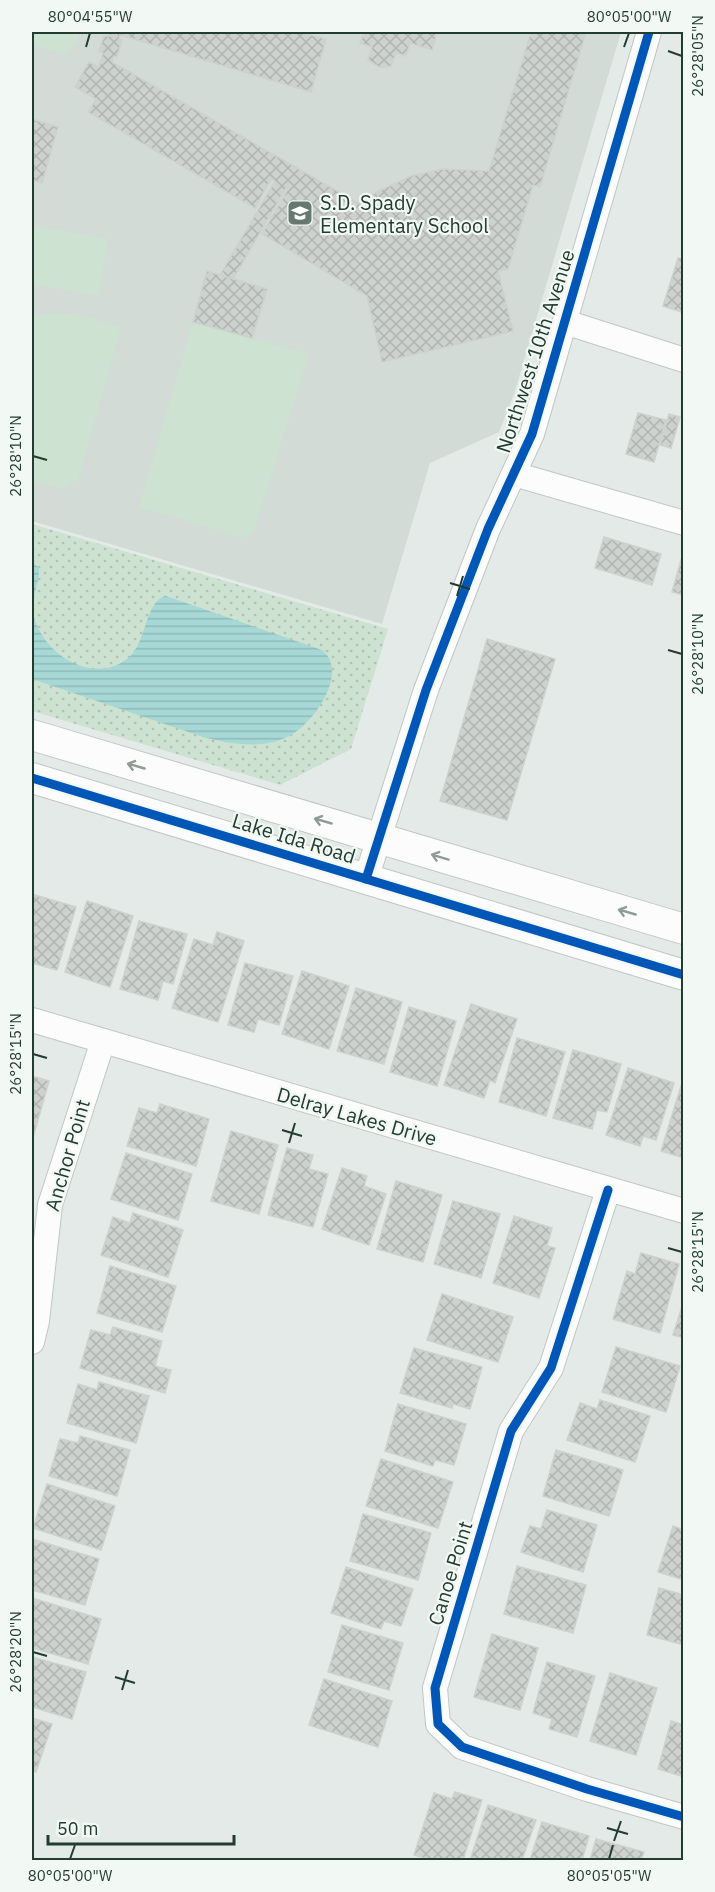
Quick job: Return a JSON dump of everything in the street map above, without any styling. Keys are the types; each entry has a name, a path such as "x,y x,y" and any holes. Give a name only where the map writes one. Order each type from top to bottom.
{"street":[{"name":"Northwest 10th Avenue","path":"366,879 426,690 488,529 532,434 649,32"},
{"path":"565,322 684,360"},
{"path":"514,474 684,523"},
{"name":"Lake Ida Road","path":"32,735 684,929"},
{"name":"Lake Ida Road","path":"32,778 684,975"},
{"name":"Delray Lakes Drive","path":"32,1020 684,1211"},
{"name":"Anchor Point","path":"32,1342 37,1321 50,1205 103,1041"},
{"name":"Canoe Point","path":"608,1190 551,1368 511,1431 435,1688 438,1724 462,1747 587,1789 684,1817"}],"shaded area":[{"name":"S.D. Spady Elementary School","path":"32,32 621,32 514,394 499,432 430,463 382,624 32,521"}],"green space":[{"path":"32,32 79,32 76,45 61,53 32,45"},
{"path":"34,226 108,239 99,296 32,284"},
{"path":"55,313 87,317 121,327 78,480 61,488 32,480 32,316"},
{"path":"193,322 309,354 253,533 244,538 139,507"},
{"path":"32,524 388,629 351,749 280,785 32,711"}],"water":[{"path":"32,562 39,568 33,611 39,631 59,654 72,662 100,669 114,666 127,659 139,644 154,605 166,596 322,650 330,660 332,671 325,697 308,721 289,736 268,743 246,744 203,737 32,679"}],"building":[{"name":"S.D. Spady Elementary School","path":"110,32 300,32 326,39 311,92 120,35 119,39 122,40 117,57 114,56 112,62 360,204 377,192 411,176 443,169 489,171 531,32 586,32 540,187 533,185 508,269 498,271 513,331 382,362 367,296 262,234 288,189 286,188 233,279 267,289 252,338 193,322 207,271 220,275 275,181 271,179 255,208 88,112 96,99 75,87 89,62 99,67 103,53 99,51 104,36 109,36"},
{"path":"364,32 437,32 432,50 410,43 406,56 396,53 391,66 379,67 368,60 372,47 360,43"},
{"path":"32,119 58,127 42,183 32,180"},
{"path":"678,258 684,259 684,313 663,306"},
{"path":"207,271 267,289 252,338 193,322"},
{"path":"638,413 666,420 654,462 626,454"},
{"path":"669,414 680,417 671,448 660,445"},
{"path":"604,537 661,554 652,585 595,568"},
{"path":"681,560 684,561 684,595 672,592"},
{"path":"487,639 555,659 507,820 440,801"},
{"path":"32,894 76,907 57,970 32,963"},
{"path":"87,901 133,916 110,987 65,972"},
{"path":"139,921 187,934 173,984 163,981 158,1000 120,989"},
{"path":"217,932 244,941 218,1022 172,1008 194,939 213,945"},
{"path":"245,963 293,976 279,1025 258,1019 254,1032 228,1025"},
{"path":"302,971 349,986 329,1049 282,1034"},
{"path":"356,988 402,1002 384,1064 337,1051"},
{"path":"471,1004 517,1019 495,1083 490,1080 484,1098 444,1085"},
{"path":"409,1007 456,1021 437,1086 390,1072"},
{"path":"517,1038 565,1052 546,1116 499,1102"},
{"path":"573,1050 621,1064 607,1112 597,1110 592,1129 553,1118"},
{"path":"628,1068 674,1083 656,1140 643,1136 640,1146 606,1135"},
{"path":"32,1076 49,1081 32,1141"},
{"path":"681,1086 684,1087 684,1158 661,1151"},
{"path":"160,1104 209,1119 196,1166 127,1146 139,1108 157,1113"},
{"path":"231,1131 278,1145 259,1214 211,1201"},
{"path":"287,1148 313,1155 309,1169 328,1174 313,1227 268,1215"},
{"path":"126,1153 192,1174 178,1220 111,1199"},
{"path":"342,1168 367,1176 364,1186 386,1194 369,1245 322,1229"},
{"path":"396,1181 442,1195 423,1262 377,1249"},
{"path":"453,1201 500,1214 481,1278 434,1264"},
{"path":"133,1213 183,1230 168,1277 101,1255 113,1217 130,1223"},
{"path":"514,1216 552,1228 547,1246 555,1248 539,1298 493,1283"},
{"path":"641,1253 679,1264 660,1333 613,1319 627,1271 635,1274"},
{"path":"110,1266 176,1286 162,1332 97,1313"},
{"path":"442,1294 513,1317 498,1362 427,1340"},
{"path":"684,1300 684,1338 673,1335"},
{"path":"113,1327 162,1341 155,1366 171,1370 165,1393 80,1368 91,1330 110,1335"},
{"path":"616,1347 680,1366 666,1412 602,1392"},
{"path":"414,1348 482,1367 470,1409 453,1404 452,1408 400,1393"},
{"path":"99,1382 149,1396 136,1443 67,1423 78,1384 97,1390"},
{"path":"600,1400 650,1416 635,1462 567,1440 580,1403 597,1409"},
{"path":"398,1404 466,1424 454,1465 435,1460 433,1466 385,1451"},
{"path":"80,1436 130,1450 117,1496 49,1476 60,1439 78,1443"},
{"path":"556,1450 623,1470 609,1516 543,1496"},
{"path":"381,1459 453,1482 438,1528 366,1506"},
{"path":"47,1484 115,1506 101,1550 33,1528"},
{"path":"547,1510 597,1525 583,1572 521,1552 530,1526 541,1529"},
{"path":"363,1514 431,1533 418,1580 350,1561"},
{"path":"673,1526 684,1530 684,1580 658,1572"},
{"path":"32,1539 99,1559 85,1605 32,1590"},
{"path":"517,1566 586,1585 573,1633 504,1614"},
{"path":"346,1567 413,1589 401,1626 384,1621 381,1629 331,1613"},
{"path":"659,1588 684,1595 684,1645 647,1635"},
{"path":"32,1598 101,1619 88,1664 32,1648"},
{"path":"342,1625 403,1643 389,1690 328,1672"},
{"path":"492,1634 538,1648 520,1710 474,1697"},
{"path":"32,1657 86,1672 72,1719 32,1707"},
{"path":"547,1662 595,1676 577,1737 549,1729 552,1719 533,1713"},
{"path":"610,1673 657,1688 636,1755 590,1741"},
{"path":"324,1679 392,1701 378,1747 309,1725"},
{"path":"32,1718 52,1724 36,1772 32,1770"},
{"path":"671,1721 684,1725 684,1777 658,1769"},
{"path":"455,1792 482,1800 463,1860 431,1860 414,1855 434,1793 452,1799"},
{"path":"488,1805 536,1820 522,1860 470,1860"},
{"path":"542,1822 589,1836 582,1860 530,1860"},
{"path":"596,1839 644,1852 641,1860 590,1860"}],"cycle path":[{"path":"366,879 426,690 488,529 532,434 649,32"},
{"path":"32,778 684,975"},
{"path":"608,1190 551,1368 511,1431 435,1688 438,1724 462,1747 587,1789 684,1817"}],"place":[{"name":"S.D. Spady Elementary School","path":"300,213"}]}
